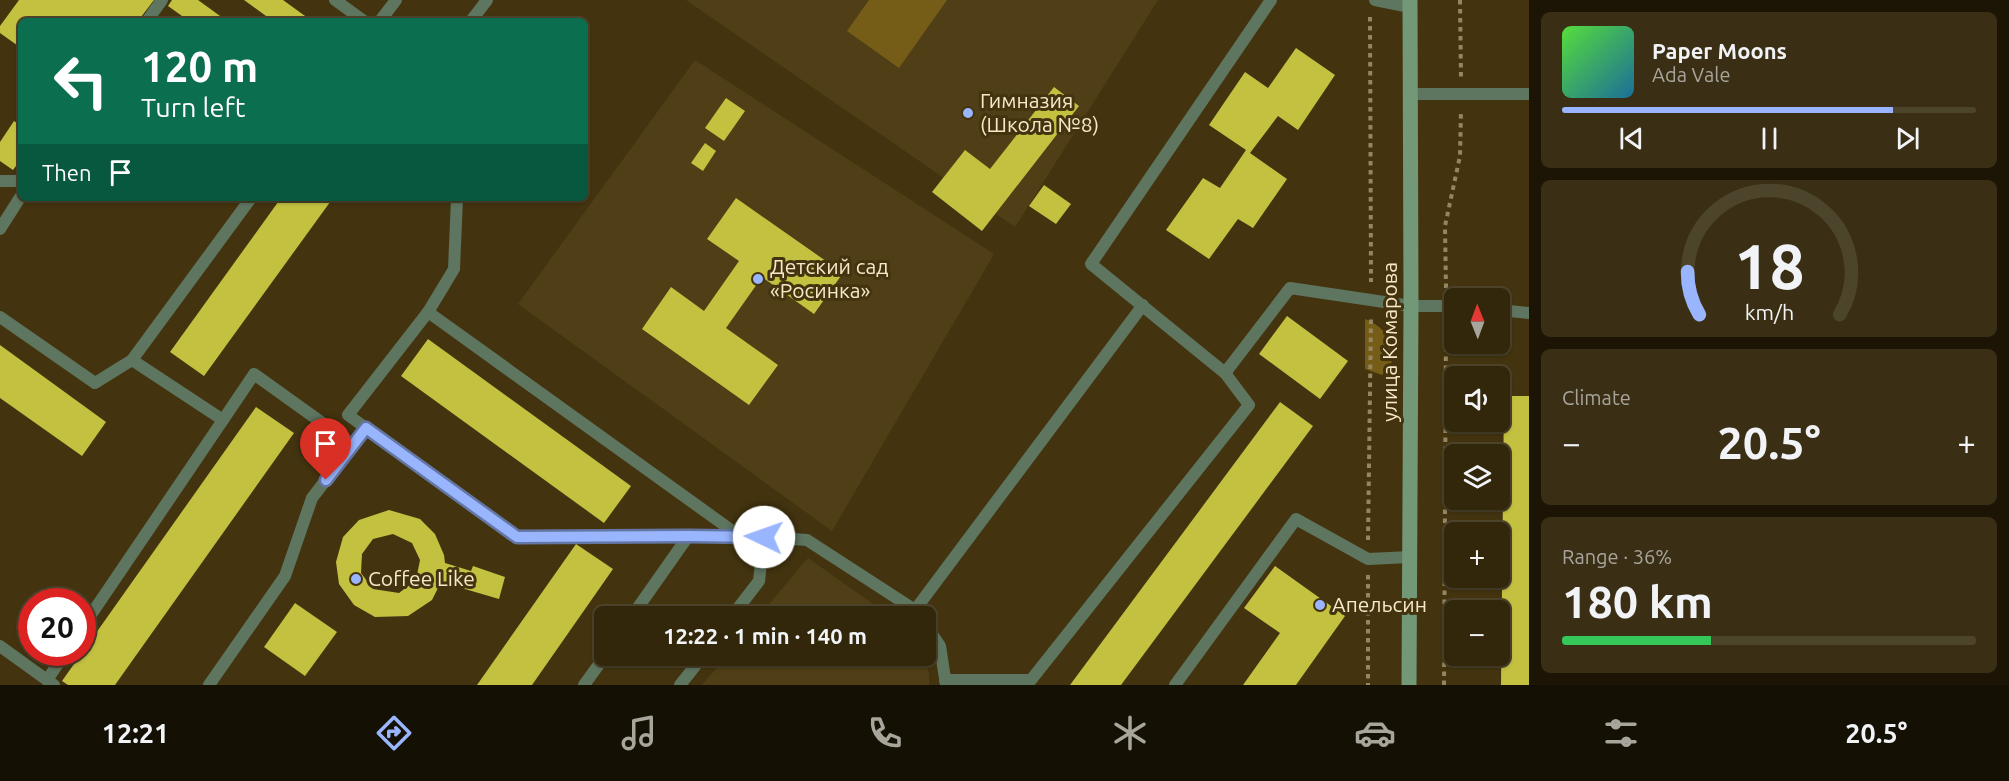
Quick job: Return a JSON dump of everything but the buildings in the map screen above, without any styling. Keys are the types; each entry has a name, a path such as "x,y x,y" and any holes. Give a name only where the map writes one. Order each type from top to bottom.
{"street":[{"name":"улица Комарова","path":"1409,685 1410,4"}],"lane":[{"path":"149,18 162,0"},
{"path":"335,0 360,18"},
{"path":"382,18 396,0"},
{"path":"473,18 486,0"},
{"path":"936,640 940,646 946,683 1031,680 1249,405 1225,374 1091,264 1271,0"},
{"path":"1375,0 1410,4"},
{"path":"1411,94 1529,94"},
{"path":"0,181 18,181"},
{"path":"0,229 18,201"},
{"path":"0,317 94,383 132,360 249,201"},
{"path":"457,201 454,269 428,312 348,415 517,537 738,536 807,540 907,606"},
{"path":"1225,374 1290,288 1411,306 1444,305"},
{"path":"923,606 1143,305"},
{"path":"1510,311 1529,313"},
{"path":"428,312 738,536"},
{"path":"132,360 223,420"},
{"path":"96,607 254,374 353,445"},
{"path":"209,685 285,576 312,498 366,428"},
{"path":"1175,685 1296,519 1368,559 1410,557"},
{"path":"639,606 689,536"},
{"path":"740,606 759,581 764,537"},
{"path":"0,646 50,683 59,666"},
{"path":"584,685 598,666"},
{"path":"680,685 695,666"}],"path":[{"path":"1449,288 1445,226 1460,156 1461,0"},
{"path":"1444,685 1449,354"},
{"path":"1368,559 1368,685"}],"shaded area":[{"name":"Гимназия (Школа №8)","path":"686,0 1158,0 1015,227"},
{"path":"869,0 947,0 899,68 847,31"},
{"name":"Детский сад «Росинка»","path":"695,60 994,254 832,531 518,304"},
{"path":"1365,319 1383,331 1393,349 1391,364 1382,375 1365,369"},
{"path":"808,558 876,606 767,606"},
{"path":"718,666 926,666 929,673 929,685 702,685"}],"place":[{"name":"Гимназия (Школа №8)","path":"968,113"},
{"name":"Детский сад «Росинка»","path":"758,279"},
{"name":"Coffee Like","path":"356,579"},
{"name":"Апельсин","path":"1320,605"}],"route":[{"path":"326,480 366,428 517,537 764,537"}]}
